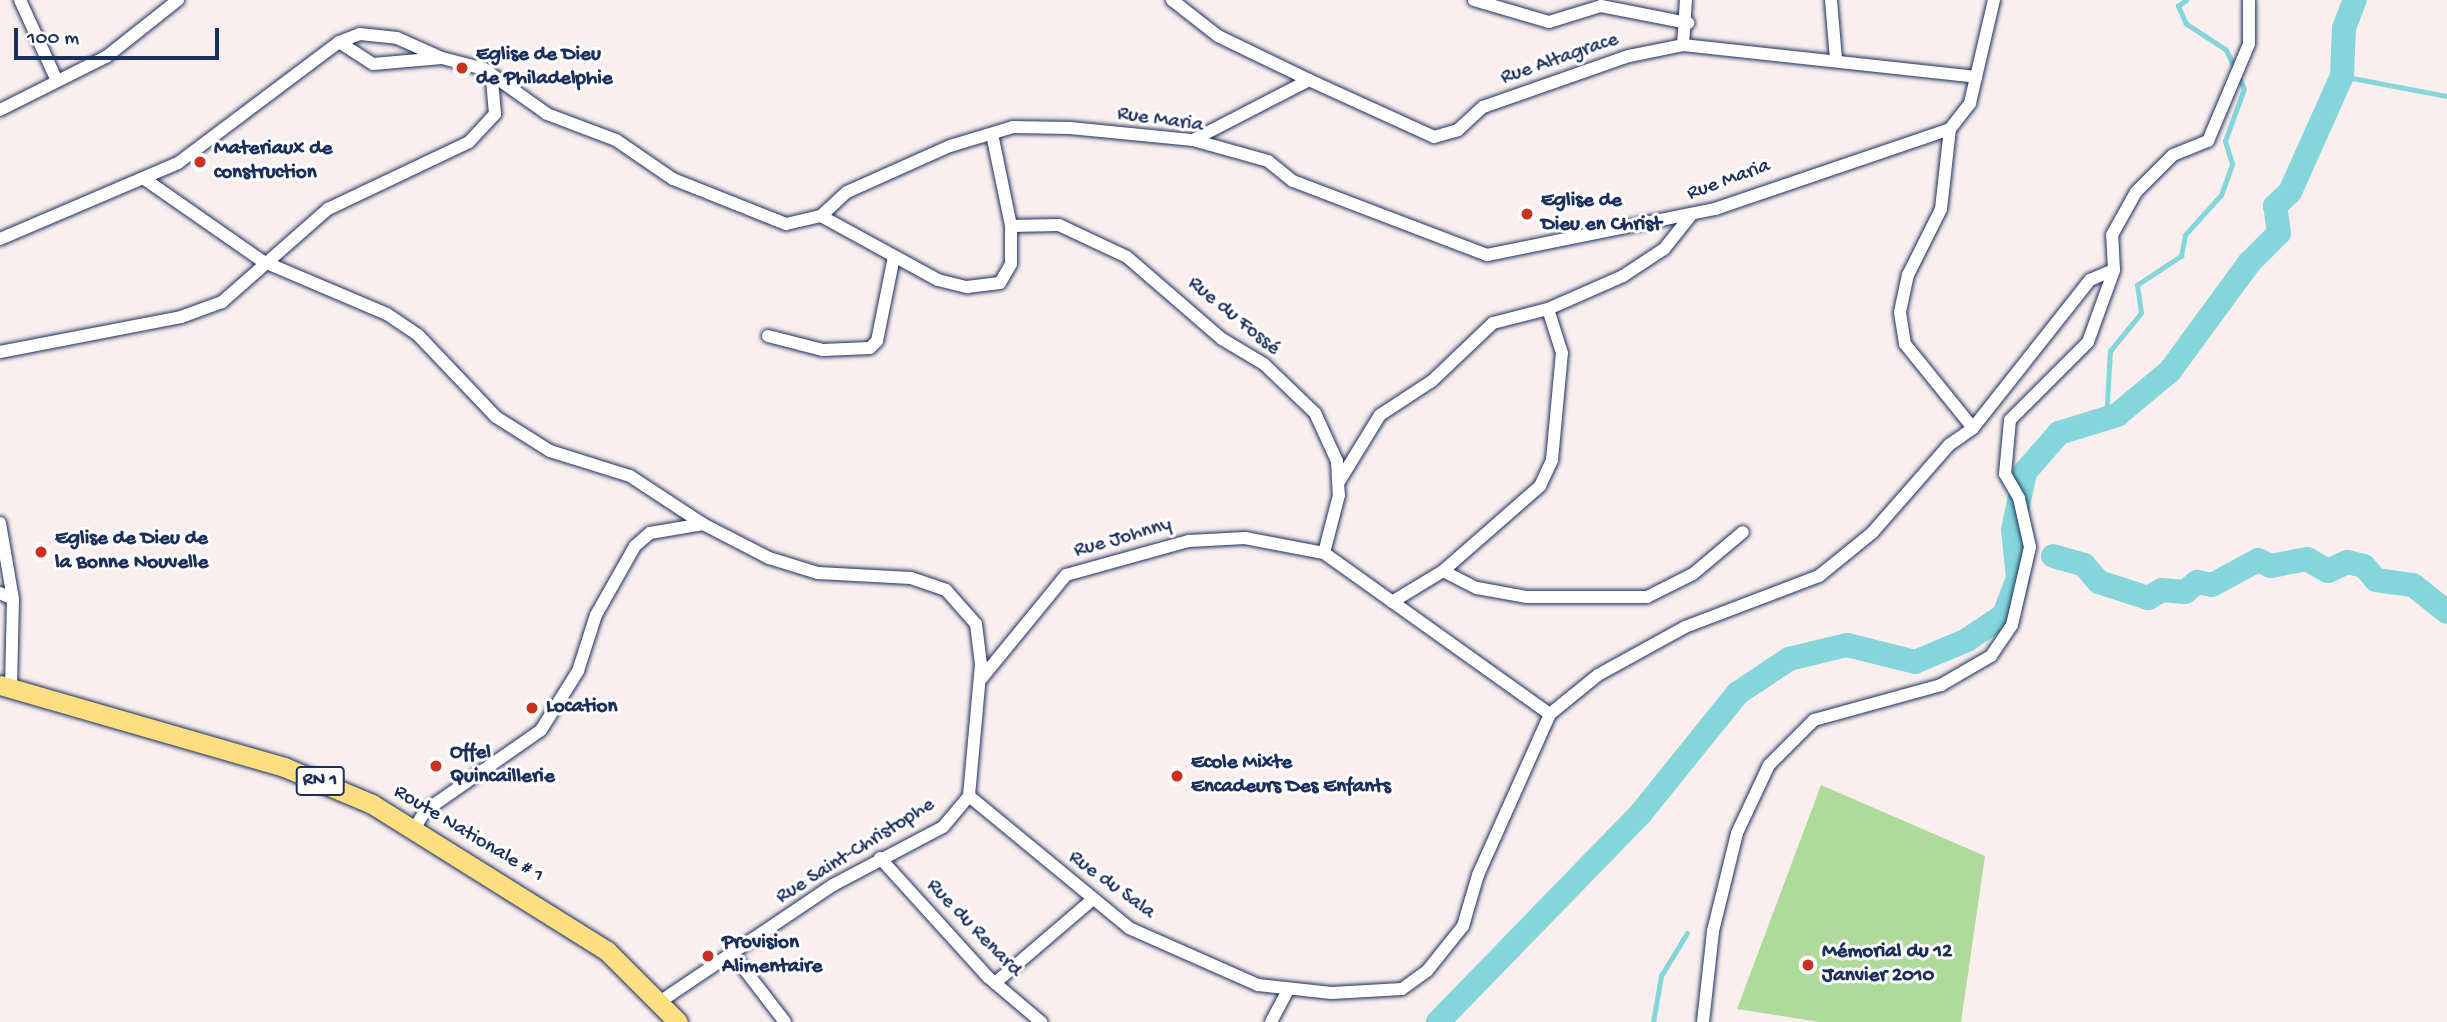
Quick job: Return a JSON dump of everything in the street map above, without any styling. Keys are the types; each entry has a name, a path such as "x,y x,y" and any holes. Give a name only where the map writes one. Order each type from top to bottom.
{"main road":[{"name":"Route Nationale # 1","path":"5,686 284,767 416,826 607,951 661,1002 678,1022"}],"street":[{"path":"20,0 57,81"},
{"path":"0,110 106,57 178,0"},
{"name":"Rue Altagrace","path":"1172,0 1218,36 1434,137 1458,130 1483,107 1629,56 1683,45 1976,77"},
{"path":"1475,0 1549,22 1601,6 1688,23"},
{"path":"1683,45 1688,23 1686,0"},
{"path":"1831,0 1836,60"},
{"path":"1973,428 1905,344 1900,312 1908,275 1941,209 1950,129 1970,103 1994,0"},
{"path":"1703,1022 1713,931 1737,833 1769,765 1814,720 1941,685 1992,656 2012,625 2030,547 2020,498 2005,474 2003,440 2010,420 2088,342 2114,270 2112,235 2136,192 2173,155 2207,141 2249,44 2249,0"},
{"path":"0,239 146,180 339,42 360,34 397,38 442,58"},
{"name":"Rue Maria","path":"339,42 373,64 442,58 506,80 547,114 616,140 673,179 752,216 786,224 821,216 856,187 992,134 1013,127 1070,128 1193,141 1268,161 1293,181 1471,253 1520,253 1691,215 1950,129"},
{"path":"0,352 181,317 222,302 262,261 328,209 468,142 495,114 492,77"},
{"path":"1193,141 1309,80"},
{"path":"821,216 938,280 967,287 1000,283 1011,264 1011,226 992,134"},
{"path":"146,180 262,261 387,313 418,335 496,417 550,451 630,476 703,524 769,558 818,573 911,578 946,590 976,624 981,679 969,796"},
{"path":"1338,483 1380,415 1432,381 1493,323 1548,309 1664,250 1691,215"},
{"name":"Rue du Fossé","path":"1011,226 1059,225 1098,240 1222,339 1264,364 1331,438 1338,483 1324,553"},
{"path":"768,336 834,351 870,348 877,341 894,257"},
{"path":"1271,1022 1287,992 1402,989 1452,946 1550,714 1598,675 1685,627 1819,576 1872,533 1949,445 1973,428 2090,280 2114,270"},
{"path":"1392,601 1443,571 1539,486 1552,460 1562,353 1548,309"},
{"path":"0,523 13,599 5,686"},
{"path":"416,826 425,811 541,730 578,671 596,615 635,546 650,533 703,524"},
{"path":"1443,571 1477,588 1527,597 1647,597 1693,574 1743,532"},
{"name":"Rue Johnny","path":"981,679 1066,575 1189,541 1245,538 1324,553"},
{"path":"1324,553 1550,714"},
{"path":"0,593 13,599"},
{"name":"Rue Saint-Christophe","path":"661,1002 880,858 943,827 969,796"},
{"name":"Rue du Sala","path":"969,796 1129,928 1287,992"},
{"name":"Rue du Renard","path":"880,858 995,983 1041,1022"},
{"path":"995,983 1092,900"},
{"path":"733,953 785,1022"}],"green space":[{"path":"1821,785 1985,856 1961,1022 1820,1022 1737,1009"}],"waterway":[{"path":"2106,418 2110,351 2141,313 2137,285 2181,256 2185,235 2221,195 2232,164 2225,141 2244,89 2226,50 2186,24 2178,6 2186,0"},
{"path":"1438,1022 1641,813 1738,693 1789,659 1847,645 1915,662 1967,640 2004,615 2018,578 2013,530 2025,472 2059,433 2117,415 2170,371 2249,263 2279,233 2275,206 2290,192 2342,76 2344,28 2355,0"},
{"path":"2342,76 2447,96"},
{"path":"2053,556 2084,565 2099,582 2148,598 2162,590 2185,592 2197,582 2212,585 2258,560 2271,566 2307,559 2328,571 2347,562 2364,566 2376,580 2413,585 2447,612"},
{"path":"1653,1022 1661,976 1687,933"}],"place":[{"name":"Eglise de Dieu de Philadelphie","path":"462,68"},
{"name":"Materiaux de construction","path":"200,162"},
{"name":"Eglise de Dieu en Christ","path":"1527,214"},
{"name":"Eglise de Dieu de la Bonne Nouvelle","path":"41,552"},
{"name":"Location","path":"532,708"},
{"name":"Offel Quincaillerie","path":"436,766"},
{"name":"Ecole Mixte Encadeurs Des Enfants","path":"1177,776"},
{"name":"Provision Alimentaire","path":"708,956"},
{"name":"Mémorial du 12 Janvier 2010","path":"1808,965"}]}
